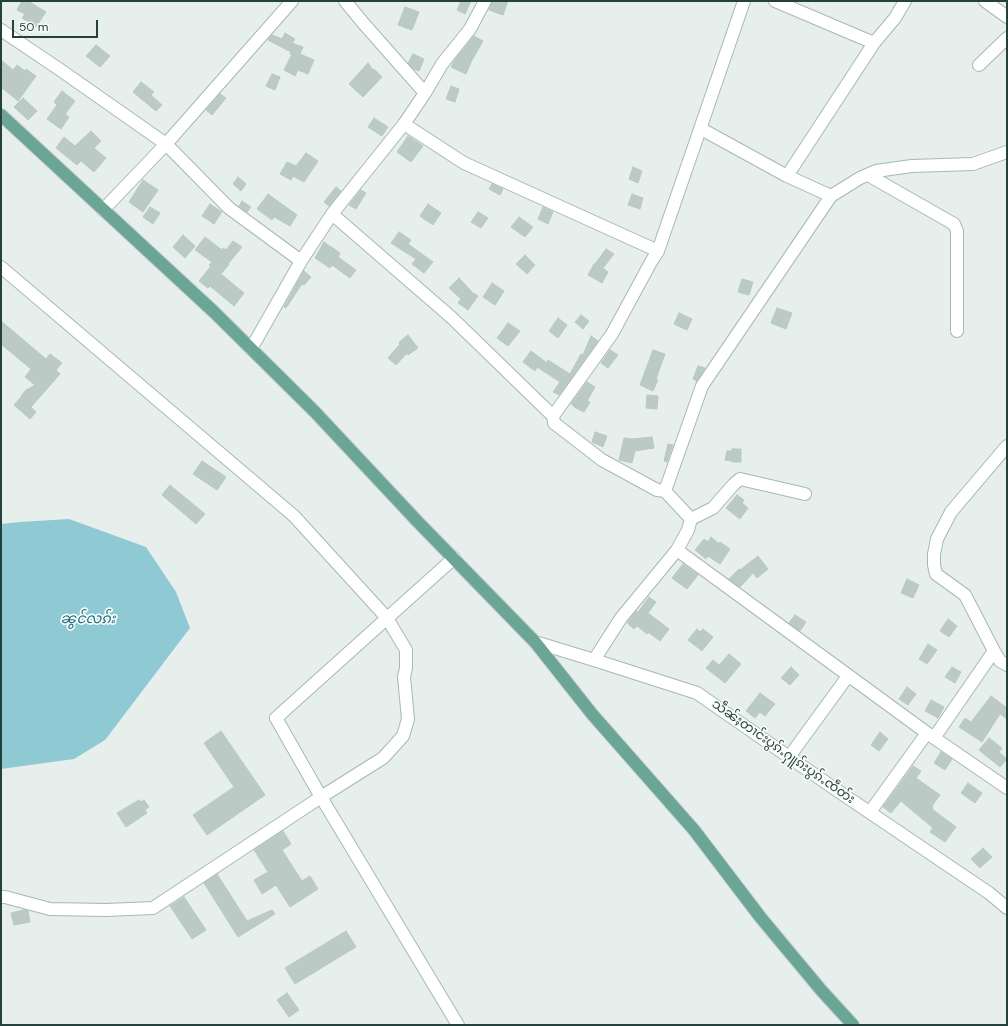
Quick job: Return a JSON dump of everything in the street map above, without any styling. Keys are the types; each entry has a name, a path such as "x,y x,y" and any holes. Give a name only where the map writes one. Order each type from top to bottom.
{"main road":[{"path":"1,115 214,312 315,412 417,521 535,642 592,714 694,830 761,918 852,1025"}],"street":[{"path":"103,210 166,144 292,1"},
{"path":"345,1 425,93"},
{"path":"251,349 301,261 332,214 404,124 442,64 470,28 485,1"},
{"path":"553,416 612,334 658,250 744,1"},
{"path":"775,1 874,43"},
{"path":"787,176 874,43 895,18 904,1"},
{"path":"985,1 1007,17"},
{"path":"1,30 166,144 229,208 301,261"},
{"path":"979,65 1007,38"},
{"path":"404,124 464,163 658,250"},
{"path":"699,132 705,131 787,176 831,196"},
{"path":"665,491 702,386 831,196 860,178 876,171 912,166 973,164 1007,152"},
{"path":"868,175 954,224 957,231 957,331"},
{"path":"332,214 451,317 553,416 554,423 602,460 657,490 665,491 691,520"},
{"path":"1,267 294,516 387,618 406,650 406,668 404,677 408,719 403,736 383,758 321,797 154,908 106,910 50,909 1,897"},
{"path":"1007,446 951,512 937,540 934,554 936,574 965,595 994,652 1000,661 1007,666"},
{"path":"594,660 621,618 677,550 688,530 691,520 713,508 740,479 805,494"},
{"path":"677,550 931,736 1007,788"},
{"path":"454,558 276,718 321,797 458,1025"},
{"name":"သဵၼ်ႈတၢင်းပွၵ်ႉႁူၵ်းပွၵ်ႉၸဵတ်း","path":"535,642 697,693 989,893 1007,908"},
{"path":"870,812 931,736 994,652"},
{"path":"789,757 848,676"}],"water":[{"name":"ၼွင်လၵ်း","path":"69,519 146,547 176,592 190,628 105,740 74,759 1,769 1,524"}],"building":[{"path":"22,1 28,1 46,12 36,27 22,18 25,14 17,10"},
{"path":"461,1 471,1 465,14 457,10"},
{"path":"492,1 508,1 503,15 489,10"},
{"path":"405,7 419,12 412,30 398,25"},
{"path":"285,33 295,39 292,43 303,47 300,54 314,60 308,74 298,70 295,76 284,70 292,54 290,54 291,52 268,40 272,35 282,39"},
{"path":"474,36 483,41 466,74 451,67"},
{"path":"96,45 110,56 100,67 86,56"},
{"path":"413,54 424,59 419,71 414,69 408,63"},
{"path":"1,60 13,70 17,65 36,76 18,101 1,87"},
{"path":"368,63 373,70 374,69 382,77 363,97 349,84"},
{"path":"272,74 280,77 275,90 266,86"},
{"path":"141,82 154,92 151,95 162,105 156,111 133,92"},
{"path":"451,86 459,89 455,102 446,99"},
{"path":"62,91 75,101 65,114 69,117 61,129 47,119 57,105 54,102"},
{"path":"220,94 226,98 212,115 206,110"},
{"path":"23,98 37,111 28,120 14,107"},
{"path":"374,118 388,127 382,136 368,127"},
{"path":"91,131 101,141 94,148 106,158 94,172 81,161 77,165 56,148 64,137 75,146"},
{"path":"408,136 423,146 411,162 397,152"},
{"path":"306,153 318,161 304,182 293,176 291,180 280,174 287,162 296,166"},
{"path":"633,167 642,171 638,183 629,179"},
{"path":"238,177 246,184 241,191 233,184"},
{"path":"143,180 158,190 143,212 129,202"},
{"path":"492,184 503,189 500,195 489,189"},
{"path":"336,187 341,191 329,206 324,202"},
{"path":"361,190 366,193 356,209 349,205"},
{"path":"268,194 297,215 290,226 274,217 272,220 257,209"},
{"path":"632,194 643,198 640,209 628,205"},
{"path":"242,201 251,207 247,212 239,206"},
{"path":"210,204 222,212 214,224 202,216"},
{"path":"428,204 441,213 433,225 420,216"},
{"path":"150,207 160,213 153,224 143,217"},
{"path":"543,207 553,212 548,224 538,219"},
{"path":"478,212 488,218 481,228 471,222"},
{"path":"519,217 533,227 525,237 511,227"},
{"path":"399,232 411,240 408,244 433,262 424,273 412,264 416,259 391,243"},
{"path":"183,235 195,246 185,258 173,247"},
{"path":"205,237 222,250 223,248 226,250 233,241 242,247 221,274 244,293 234,306 210,286 208,288 199,281 211,266 209,265 212,262 195,250"},
{"path":"324,242 340,253 338,257 356,270 350,278 332,265 330,268 315,258"},
{"path":"606,249 614,254 603,268 608,272 602,283 588,275 594,264"},
{"path":"525,255 535,265 527,274 516,264"},
{"path":"304,271 311,277 304,285 302,284 286,308 284,307"},
{"path":"459,278 473,293 478,296 468,310 458,303 461,299 449,288"},
{"path":"742,279 753,282 749,295 738,292"},
{"path":"492,283 504,291 495,305 483,297"},
{"path":"777,308 792,313 786,329 771,323"},
{"path":"679,313 692,319 687,330 674,324"},
{"path":"581,315 589,321 583,329 575,322"},
{"path":"558,318 567,325 558,338 549,331"},
{"path":"1,321 46,359 50,354 62,363 56,370 60,374 31,407 36,412 30,419 14,405 26,390 35,385 25,377 31,369 1,344"},
{"path":"508,323 520,331 508,346 497,338"},
{"path":"408,335 418,348 408,355 407,353 396,365 388,358 400,344 399,342"},
{"path":"591,336 598,341 559,395 553,392 560,382 537,367 535,371 523,362 531,351 547,363 548,360 570,374 581,354 583,355"},
{"path":"610,350 618,355 608,368 601,363"},
{"path":"653,350 665,354 656,379 658,380 653,391 640,385"},
{"path":"698,366 705,368 697,381 693,379"},
{"path":"587,382 595,387 587,401 590,402 584,412 571,404"},
{"path":"647,395 658,396 657,409 646,408"},
{"path":"595,432 607,436 603,447 592,442"},
{"path":"652,437 654,448 635,451 632,463 619,460 624,438 632,439"},
{"path":"668,444 673,445 667,462 664,461"},
{"path":"732,449 741,449 741,462 725,460 727,451 732,451"},
{"path":"202,461 226,477 217,490 193,474"},
{"path":"170,485 205,514 196,524 162,495"},
{"path":"737,495 744,500 742,503 748,508 740,519 726,508"},
{"path":"711,537 719,544 720,542 730,549 720,564 708,556 706,559 695,550 704,539 708,542"},
{"path":"758,556 768,569 757,578 753,573 740,587 729,579 739,569 740,570"},
{"path":"683,564 698,575 687,589 672,578"},
{"path":"907,579 919,585 913,598 901,593"},
{"path":"649,597 656,602 648,613 669,629 660,641 648,632 647,634 637,626 634,629 627,623 636,611 638,612"},
{"path":"795,615 806,622 800,631 789,623"},
{"path":"948,619 957,626 949,637 940,631"},
{"path":"697,629 700,632 703,629 713,637 702,651 688,640"},
{"path":"928,644 937,650 927,664 919,659"},
{"path":"729,654 741,664 725,683 706,668 713,660 719,665"},
{"path":"791,667 799,675 790,685 781,678"},
{"path":"952,667 961,672 955,683 945,677"},
{"path":"907,687 916,694 908,705 899,699"},
{"path":"760,693 775,704 765,716 760,712 755,718 746,711"},
{"path":"991,696 1007,708 1007,719 1000,714 982,742 959,727 965,718 971,722"},
{"path":"931,700 944,707 938,718 925,711"},
{"path":"221,731 265,795 207,835 193,815 234,787 204,743"},
{"path":"880,732 888,739 879,751 871,745"},
{"path":"989,738 1002,748 999,752 1007,759 1000,767 979,750"},
{"path":"941,752 952,759 945,770 934,763"},
{"path":"913,766 921,771 916,778 940,795 932,806 932,809 956,827 945,842 930,832 933,828 901,801 891,813 883,807"},
{"path":"968,783 982,793 975,803 961,793"},
{"path":"139,800 140,802 144,800 149,807 145,810 147,813 126,827 117,813"},
{"path":"283,831 291,844 282,850 302,881 310,876 318,889 290,907 276,885 262,894 254,880 268,872 254,850"},
{"path":"983,848 992,857 980,868 971,859"},
{"path":"217,874 247,921 272,910 275,914 238,937 204,883"},
{"path":"184,897 206,930 192,939 170,906"},
{"path":"24,910 28,911 30,922 14,925 11,913"},
{"path":"346,931 356,947 295,984 285,968"},
{"path":"287,993 299,1010 289,1017 277,1000"}]}
